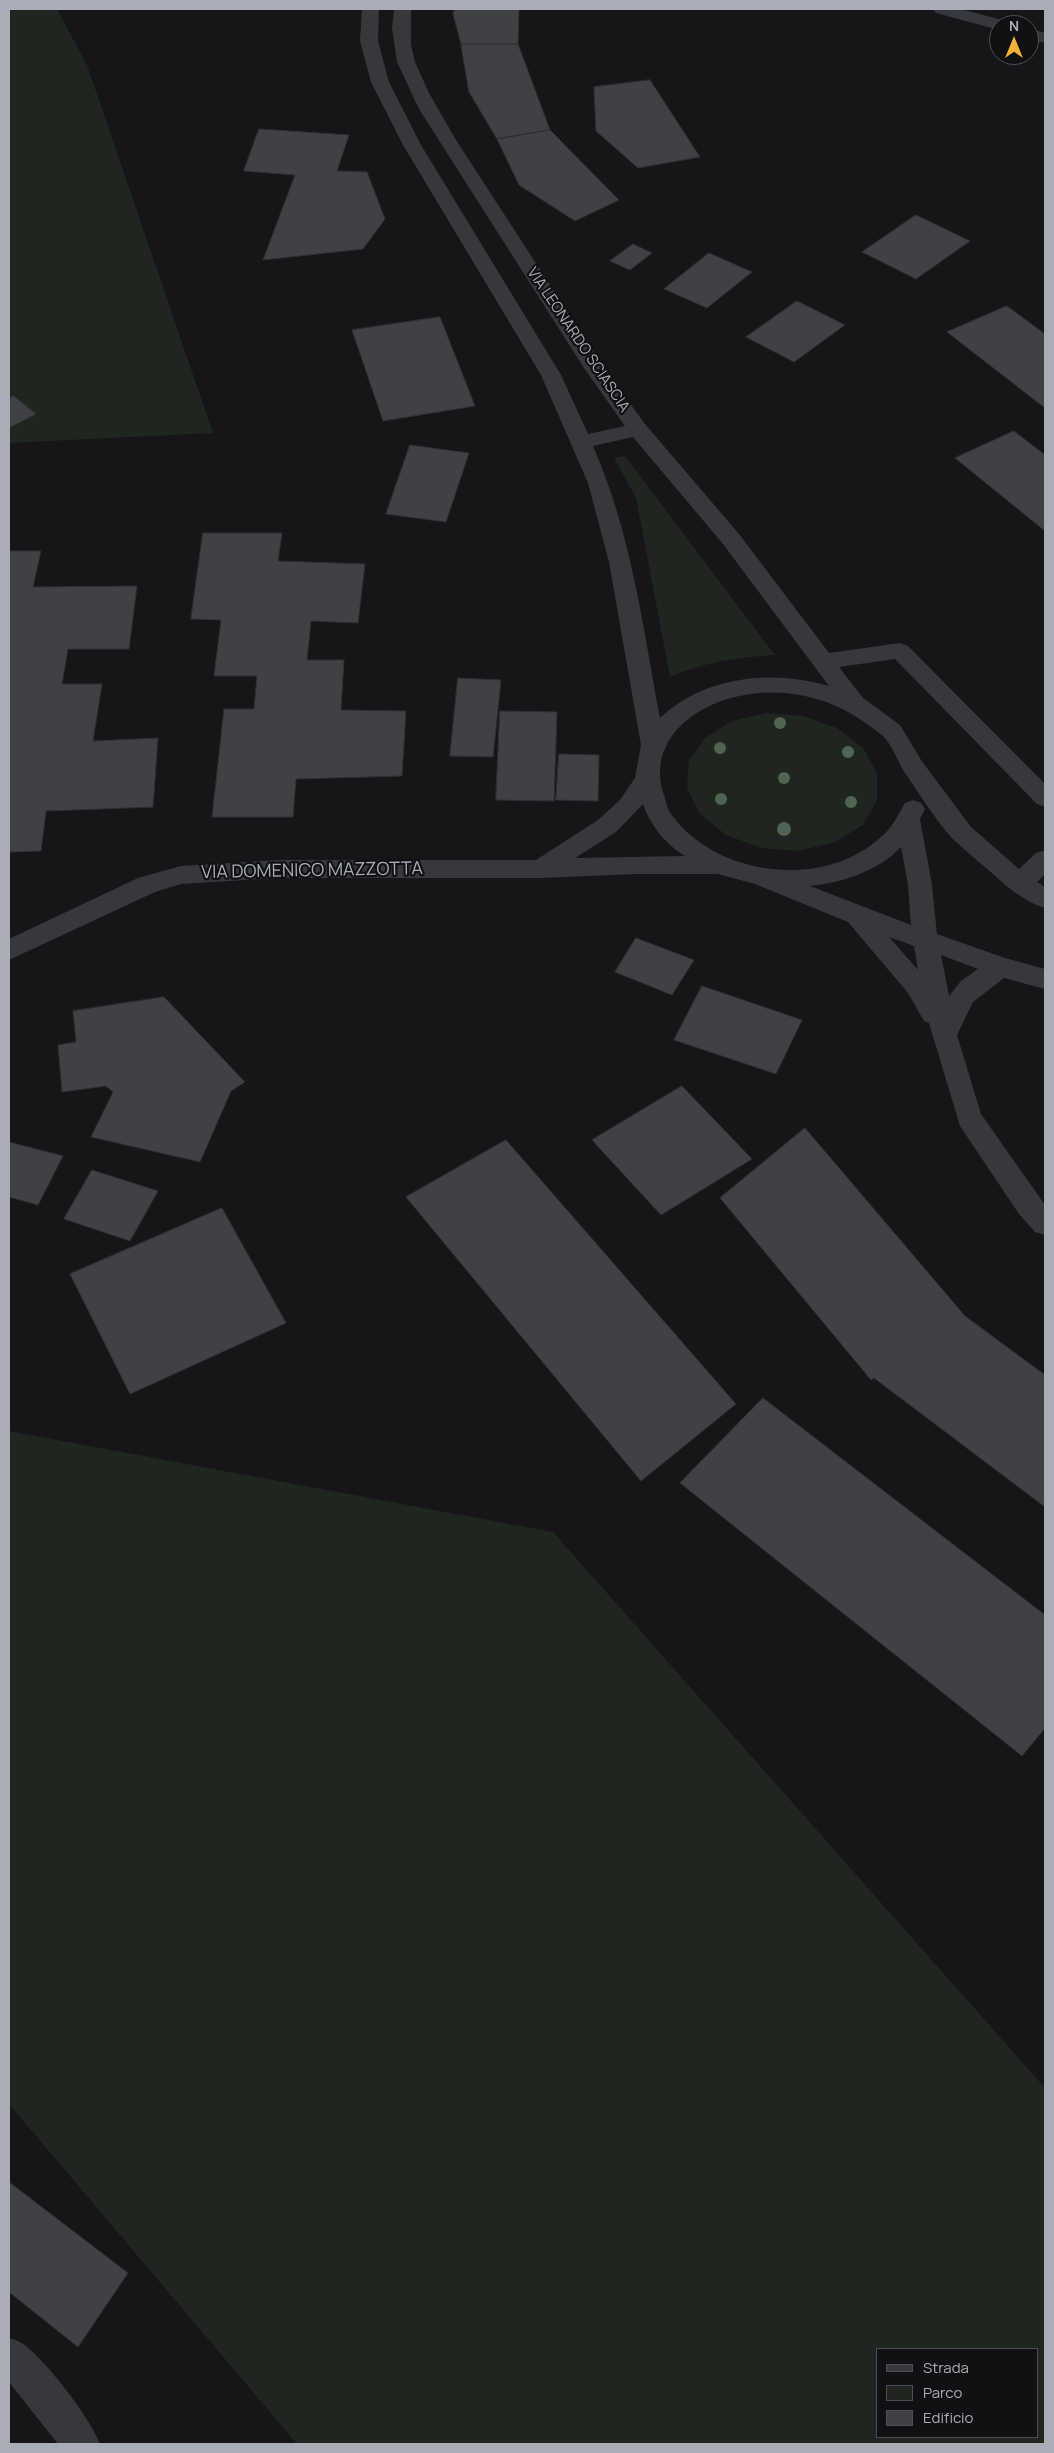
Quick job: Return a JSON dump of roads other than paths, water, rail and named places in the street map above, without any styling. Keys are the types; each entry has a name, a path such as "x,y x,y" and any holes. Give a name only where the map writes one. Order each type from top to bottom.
{"street":[{"path":"370,9 368,22 369,41 384,90 412,145 551,375 599,483 620,562 653,745 647,780 628,806 607,826 541,869"},
{"name":"VIA LEONARDO SCIASCIA","path":"402,9 400,41 412,78 446,140 594,368 638,429 731,539 855,704"},
{"path":"942,9 989,22"},
{"path":"582,442 638,429"},
{"path":"817,652 900,651 1045,798"},
{"path":"653,745 670,723 693,705 722,692 755,686 790,686 823,692 855,704 892,731 913,766 962,832 1034,892 1045,859"},
{"path":"762,877 788,879 814,877 863,863 882,851 897,837 908,820 915,803 916,784 913,766"},
{"path":"647,780 659,817 684,844 719,865 762,877 856,915 1001,967 1045,980"},
{"path":"908,820 920,885 925,940 944,1035 969,1118 1028,1206 1045,1224"},
{"name":"VIA DOMENICO MAZZOTTA","path":"9,950 148,885 181,875 278,869 541,869 636,865 719,865"},
{"path":"856,915 917,986 944,1035"},
{"path":"944,1035 959,999 975,982 1001,967"},
{"path":"9,2356 30,2376 81,2444"}]}
